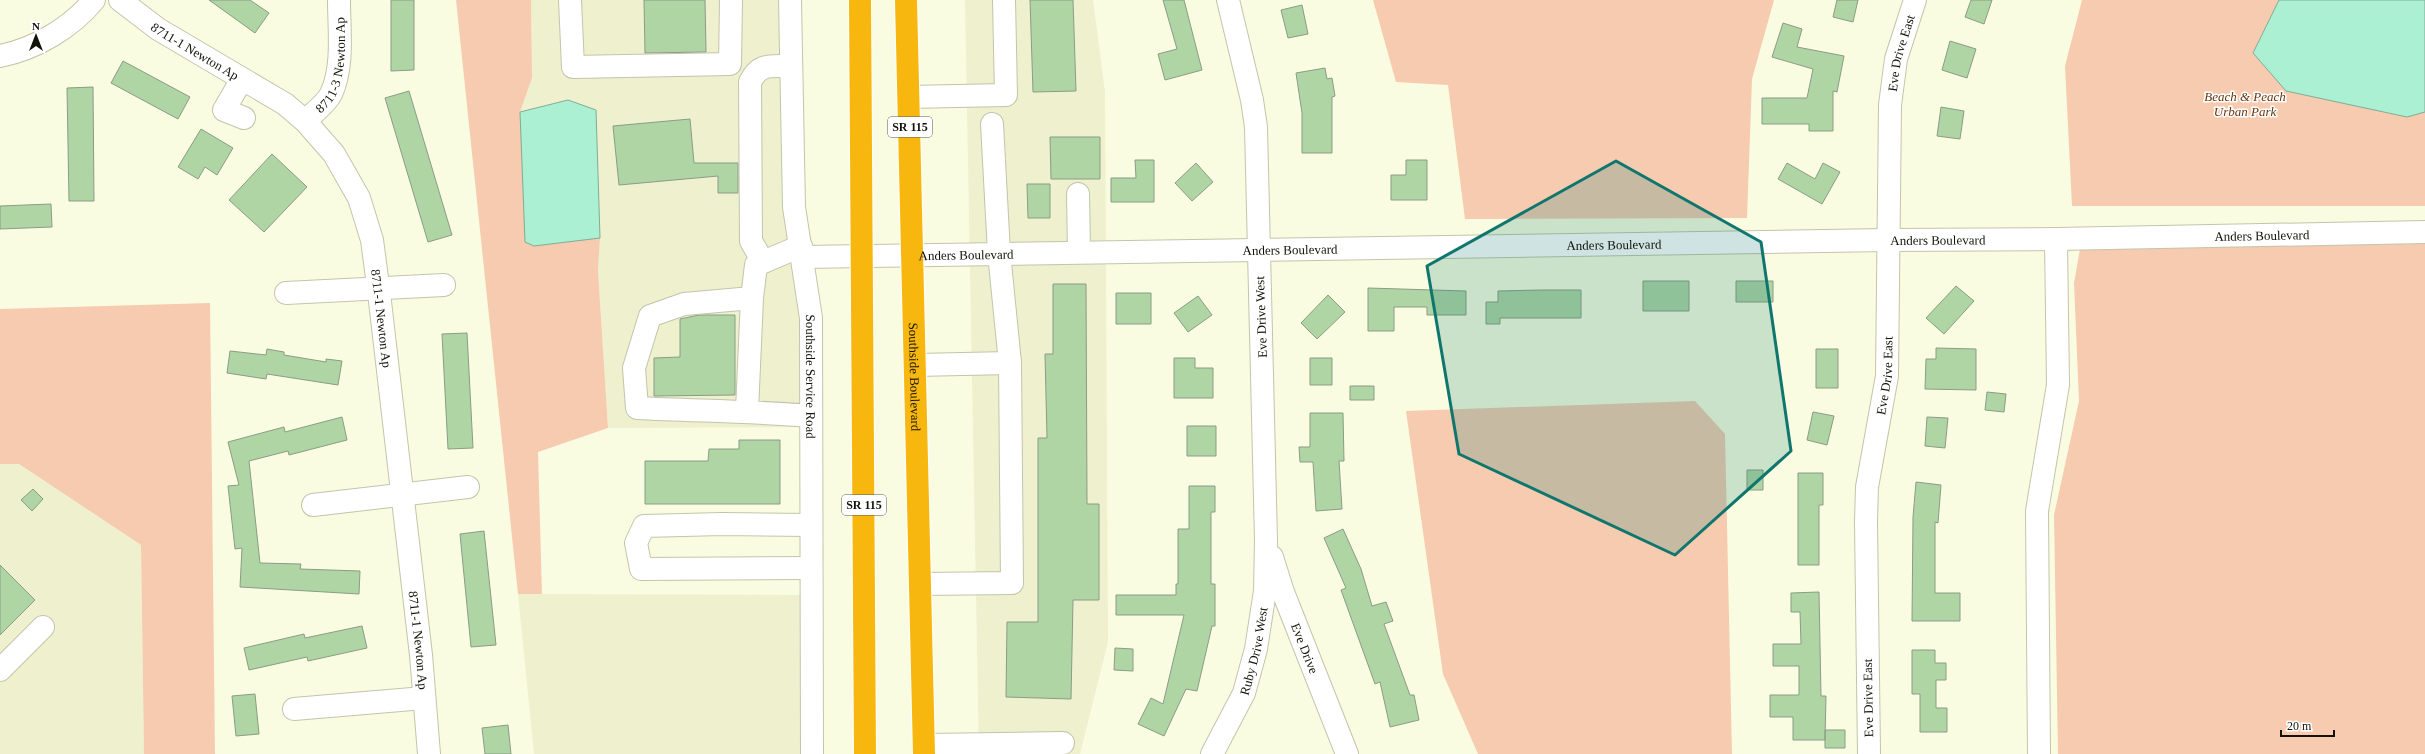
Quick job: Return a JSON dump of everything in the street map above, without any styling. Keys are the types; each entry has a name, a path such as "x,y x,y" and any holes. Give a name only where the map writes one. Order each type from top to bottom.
{"highway":[{"name":"SR 115","path":"860,0 865,754"},
{"name":"Southside Boulevard","path":"906,0 916,366 924,749"}],"street":[{"path":"0,56 26,50 51,36 87,9 94,0"},
{"name":"8711-1 Newton Ap","path":"120,0 158,29 285,104 305,121 334,154 359,198 372,240 379,289 429,754"},
{"name":"8711-3 Newton Ap","path":"305,121 330,96 336,79 339,59 339,0"},
{"path":"570,0 573,67 730,64 730,0"},
{"name":"Southside Service Road","path":"790,0 794,207 812,318 812,754"},
{"path":"909,97 1006,95 1004,0"},
{"name":"Eve Drive West","path":"1228,0 1252,100 1256,127 1266,541"},
{"name":"Eve Drive East","path":"1869,754 1866,522 1868,487 1887,376 1887,240 1890,105 1896,59 1915,0"},
{"path":"763,262 751,241 750,82 755,73 761,68 791,66"},
{"path":"242,79 224,110 244,118"},
{"path":"921,584 1012,583 1010,362 999,253 992,124"},
{"path":"1078,194 1079,252"},
{"name":"Anders Boulevard","path":"802,251 862,255 1887,240 2056,239 2425,232"},
{"path":"2039,754 2037,512 2058,385 2056,239"},
{"path":"747,411 752,298 756,265 802,251"},
{"path":"286,293 444,285"},
{"path":"752,298 684,304 650,316 634,368 637,408 715,412 747,411 811,416"},
{"path":"916,366 1010,362"},
{"path":"313,505 468,487"},
{"path":"811,525 722,524 644,526 636,543 640,569 811,568"},
{"name":"Ruby Drive West","path":"1212,754 1244,693 1256,649 1265,592 1266,541"},
{"name":"Eve Drive","path":"1266,541 1283,592 1347,754"},
{"path":"0,670 43,627"},
{"path":"294,709 424,698"},
{"path":"924,749 1063,743"}],"highlighted area":[{"path":"1616,161 1761,242 1791,451 1675,555 1459,454 1427,266"}],"shaded area":[{"path":"531,0 785,0 803,315 802,427 608,428 598,271 600,238 568,100 520,112 532,78"},
{"path":"965,0 1093,0 1105,92 1108,642 1080,754 979,754"},
{"path":"2279,0 2425,0 2425,112 2407,117 2286,91 2253,53"},
{"path":"568,100 596,110 600,238 534,246 525,242 520,112"},
{"path":"0,464 19,464 141,545 144,754 0,754"},
{"path":"518,594 804,595 804,754 534,754"}],"green space":[{"path":"456,0 531,0 532,78 520,112 534,246 600,238 598,271 608,428 538,452 542,594 518,594"},
{"path":"1373,0 1774,0 1752,79 1747,218 1465,219 1448,85 1396,82"},
{"name":"Beach & Peach Urban Park","path":"2082,0 2425,0 2425,206 2072,206 2065,66"},
{"path":"2425,243 2425,754 2058,754 2054,515 2079,401 2074,283 2080,249"},
{"path":"210,303 215,754 144,754 141,545 19,464 0,464 0,309"},
{"path":"1695,401 1725,434 1732,754 1478,754 1443,674 1406,411"}],"building":[{"path":"209,0 250,0 269,13 255,33"},
{"path":"391,0 414,0 414,70 391,71"},
{"path":"644,0 705,0 706,52 645,53"},
{"path":"1030,0 1073,0 1076,91 1033,92"},
{"path":"1163,0 1184,0 1202,70 1165,80 1158,54 1177,49"},
{"path":"1837,0 1858,0 1853,22 1833,17"},
{"path":"1971,0 1992,0 1984,24 1965,17"},
{"path":"1302,5 1308,34 1288,38 1281,10"},
{"path":"1783,23 1802,29 1797,47 1844,56 1837,92 1833,91 1833,131 1809,131 1809,124 1762,124 1762,98 1807,98 1813,69 1772,57"},
{"path":"1950,41 1976,49 1967,78 1942,70"},
{"path":"123,61 190,97 178,119 111,83"},
{"path":"1325,68 1327,79 1332,78 1335,96 1332,97 1332,153 1302,153 1302,113 1296,73"},
{"path":"93,87 94,201 69,201 67,88"},
{"path":"409,91 452,235 428,242 385,98"},
{"path":"1941,107 1964,111 1960,139 1937,136"},
{"path":"690,119 694,163 738,163 738,193 718,193 718,176 619,185 613,126"},
{"path":"201,129 233,148 217,175 205,167 198,179 178,167"},
{"path":"1050,137 1100,137 1100,179 1051,179"},
{"path":"272,154 307,187 264,232 229,200"},
{"path":"1135,160 1154,160 1154,202 1111,202 1111,178 1136,178"},
{"path":"1406,160 1427,160 1427,200 1391,200 1391,175 1406,175"},
{"path":"1196,163 1213,182 1192,201 1175,183"},
{"path":"1787,163 1815,179 1823,163 1840,172 1822,204 1778,179"},
{"path":"1027,184 1050,184 1050,218 1028,218"},
{"path":"51,204 52,227 0,229 0,206"},
{"path":"1643,281 1689,281 1689,311 1643,311"},
{"path":"1736,281 1773,281 1773,302 1736,302"},
{"path":"1053,284 1086,284 1087,504 1099,504 1099,600 1073,600 1071,699 1006,697 1007,622 1038,622 1038,438 1047,438 1045,354 1053,354"},
{"path":"1956,286 1974,301 1944,334 1926,318"},
{"path":"1368,288 1466,291 1466,315 1427,315 1427,307 1394,307 1394,331 1368,331"},
{"path":"1581,290 1581,318 1500,318 1500,324 1486,324 1486,302 1498,302 1498,291"},
{"path":"1116,293 1151,293 1151,324 1116,324"},
{"path":"1328,295 1345,312 1317,339 1301,323"},
{"path":"1198,296 1212,315 1188,332 1174,313"},
{"path":"699,315 735,315 735,395 654,396 654,358 680,357 680,319"},
{"path":"467,333 473,448 448,449 442,334"},
{"path":"1936,348 1976,349 1976,390 1925,389 1926,359 1936,359"},
{"path":"267,349 284,352 284,355 326,362 326,359 342,361 338,385 267,374 266,379 227,373 230,351 266,355"},
{"path":"1816,349 1838,349 1838,388 1816,388"},
{"path":"1174,358 1195,358 1195,368 1213,368 1213,398 1174,398"},
{"path":"1310,358 1332,358 1332,385 1310,385"},
{"path":"1350,386 1374,386 1374,400 1350,400"},
{"path":"1987,392 2006,394 2004,412 1985,410"},
{"path":"1813,412 1834,416 1827,445 1807,440"},
{"path":"1310,413 1343,413 1344,461 1339,461 1342,509 1316,511 1313,462 1300,462 1299,447 1310,447"},
{"path":"342,417 347,440 289,455 288,451 249,461 260,563 301,564 300,569 360,571 359,594 240,587 242,548 235,549 228,486 239,485 228,442 284,427 285,432"},
{"path":"1927,417 1948,418 1945,448 1925,446"},
{"path":"1187,426 1216,426 1216,456 1187,456"},
{"path":"739,440 780,440 780,504 645,504 645,461 708,461 709,449 739,449"},
{"path":"1747,470 1763,470 1763,490 1747,490"},
{"path":"1798,473 1823,473 1823,505 1819,505 1819,565 1798,565"},
{"path":"1916,482 1941,485 1938,523 1935,522 1935,593 1960,593 1960,621 1912,621 1913,517"},
{"path":"1189,486 1215,486 1215,512 1211,512 1211,584 1215,584 1215,626 1212,626 1197,691 1186,689 1164,736 1138,724 1151,698 1163,704 1184,615 1116,615 1116,595 1176,595 1176,584 1178,584 1178,529 1189,529"},
{"path":"33,489 43,499 32,511 21,500"},
{"path":"1343,529 1361,569 1372,606 1386,602 1393,621 1384,624 1410,695 1414,695 1419,720 1390,727 1380,682 1375,684 1341,590 1346,588 1324,538"},
{"path":"484,531 496,645 471,647 460,534"},
{"path":"0,565 35,600 0,635"},
{"path":"1819,592 1821,696 1826,696 1825,740 1793,740 1793,717 1770,717 1770,695 1799,695 1799,666 1773,666 1773,644 1801,644 1800,612 1791,612 1791,593"},
{"path":"362,626 367,648 308,661 307,657 249,670 244,648 304,634 305,638"},
{"path":"1115,648 1133,649 1133,671 1114,670"},
{"path":"1912,650 1935,650 1935,663 1946,663 1946,680 1936,680 1936,708 1947,708 1947,732 1920,732 1920,694 1912,694"},
{"path":"255,694 259,734 236,736 232,696"},
{"path":"508,725 511,754 485,754 482,728"},
{"path":"1825,730 1845,730 1845,748 1825,748"}]}
